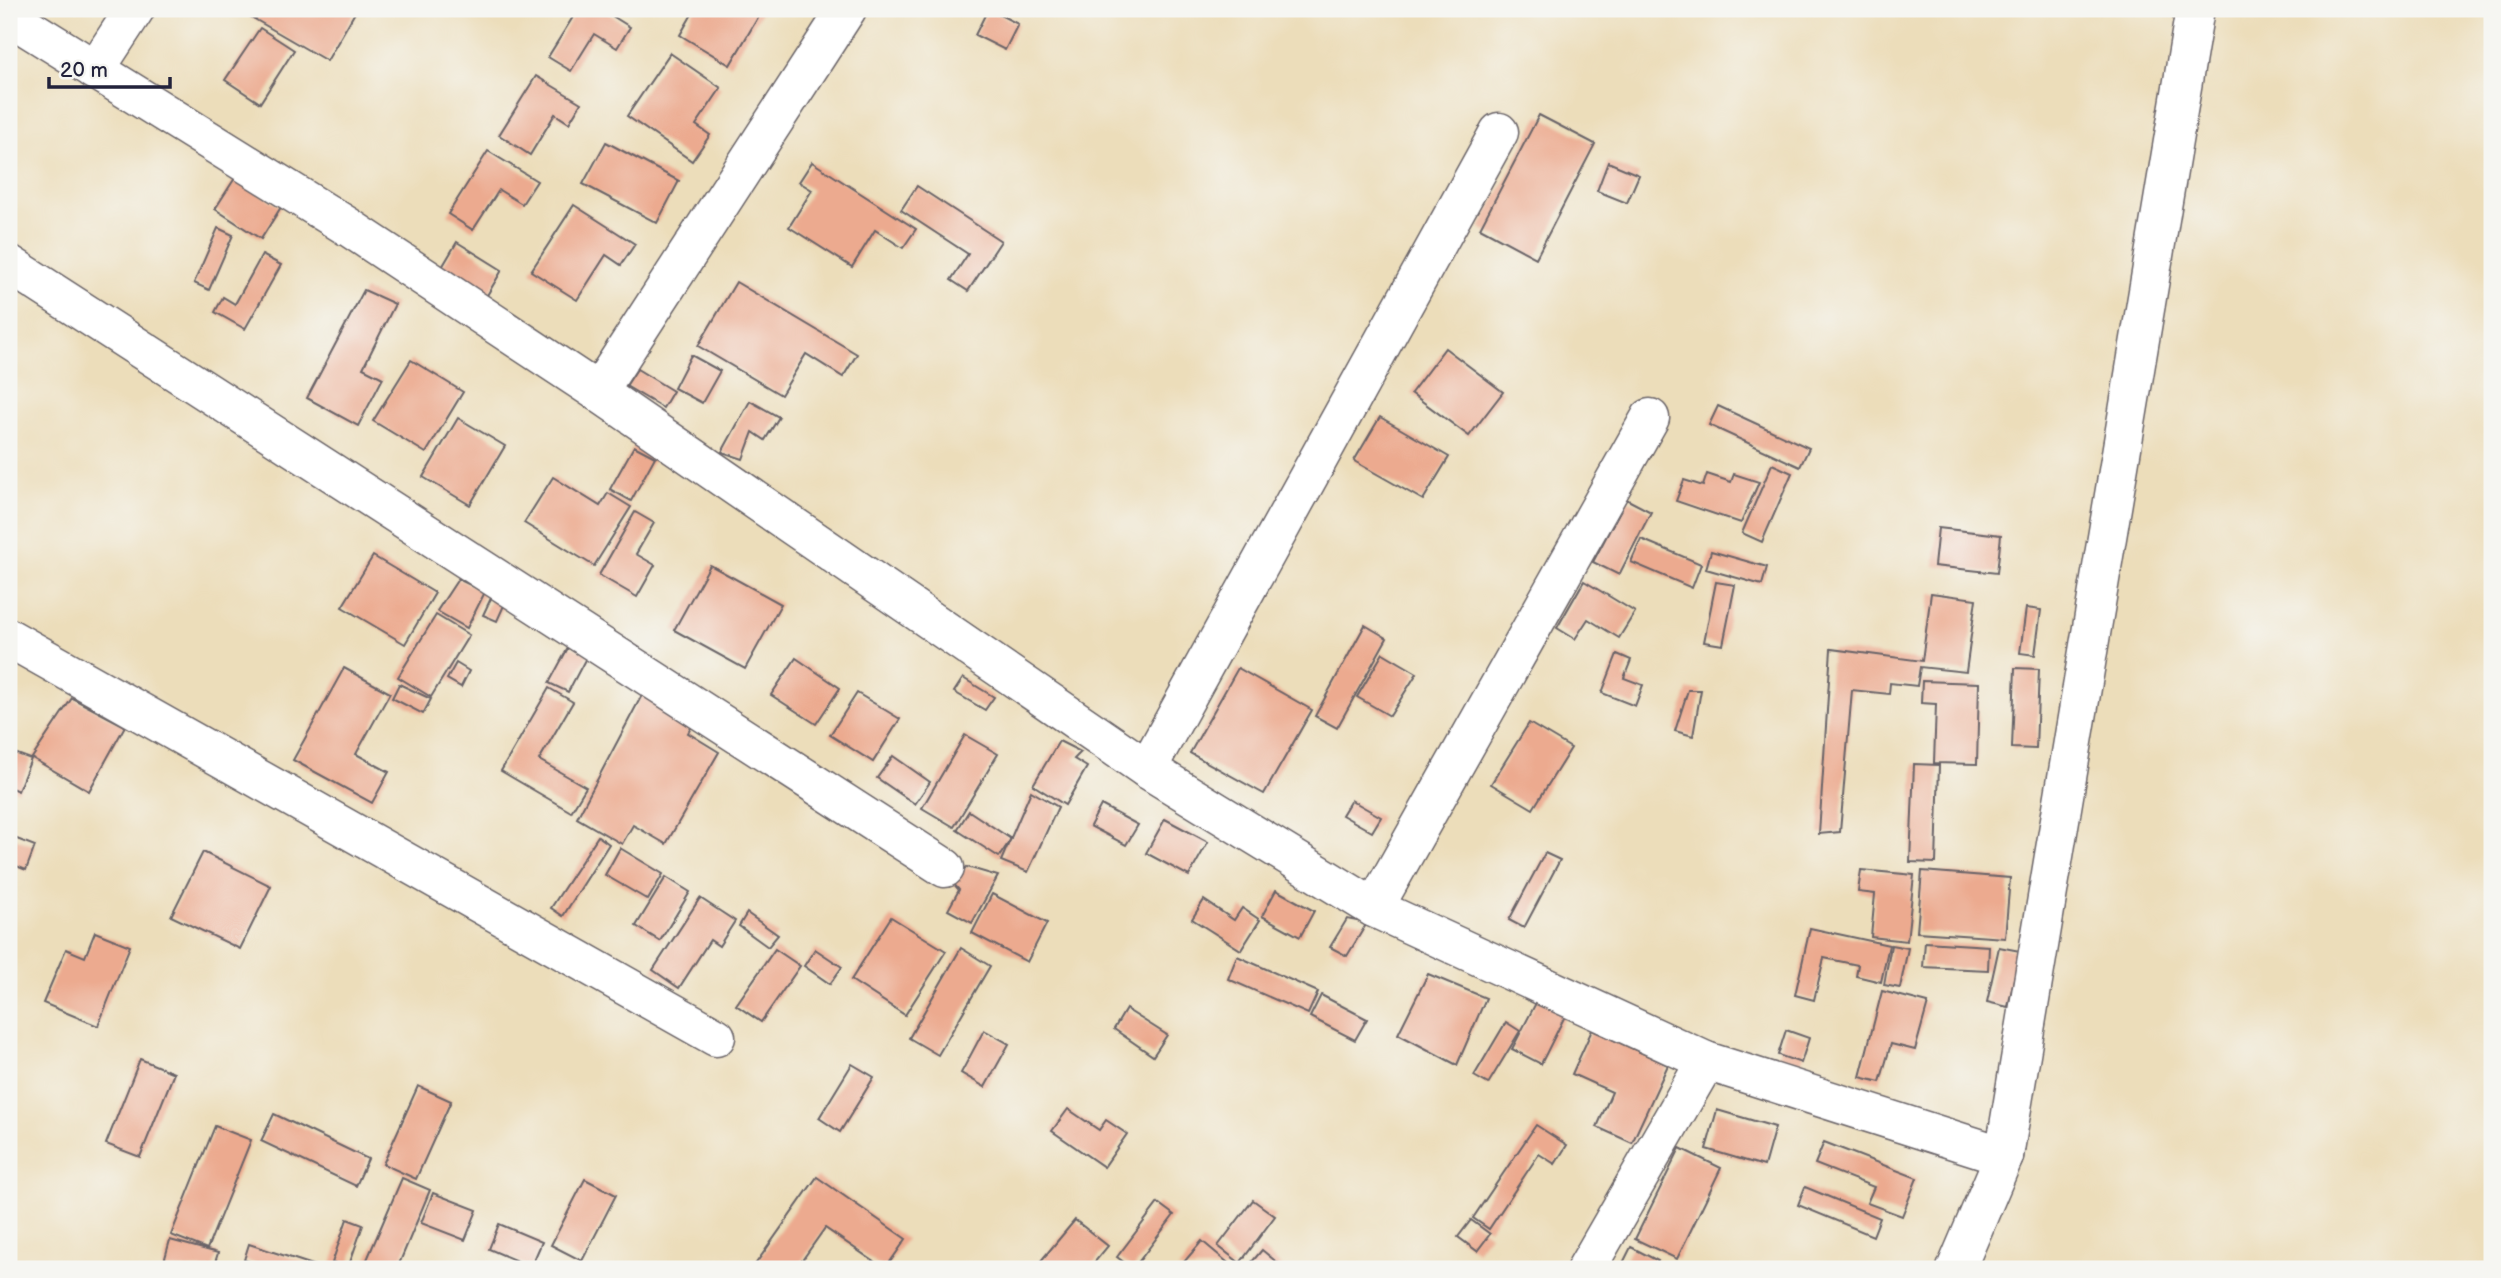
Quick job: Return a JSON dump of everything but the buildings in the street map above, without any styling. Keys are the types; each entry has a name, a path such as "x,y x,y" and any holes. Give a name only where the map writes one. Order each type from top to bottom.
{"street":[{"path":"95,70 135,9"},
{"path":"598,392 847,9"},
{"path":"1956,1269 2004,1156 2196,9"},
{"path":"9,16 350,228 598,392 1147,769 1374,908 1706,1061 2004,1156"},
{"path":"1147,769 1499,132"},
{"path":"9,264 945,867"},
{"path":"1374,908 1650,418"},
{"path":"9,638 716,1037"},
{"path":"1586,1269 1706,1061"}]}
